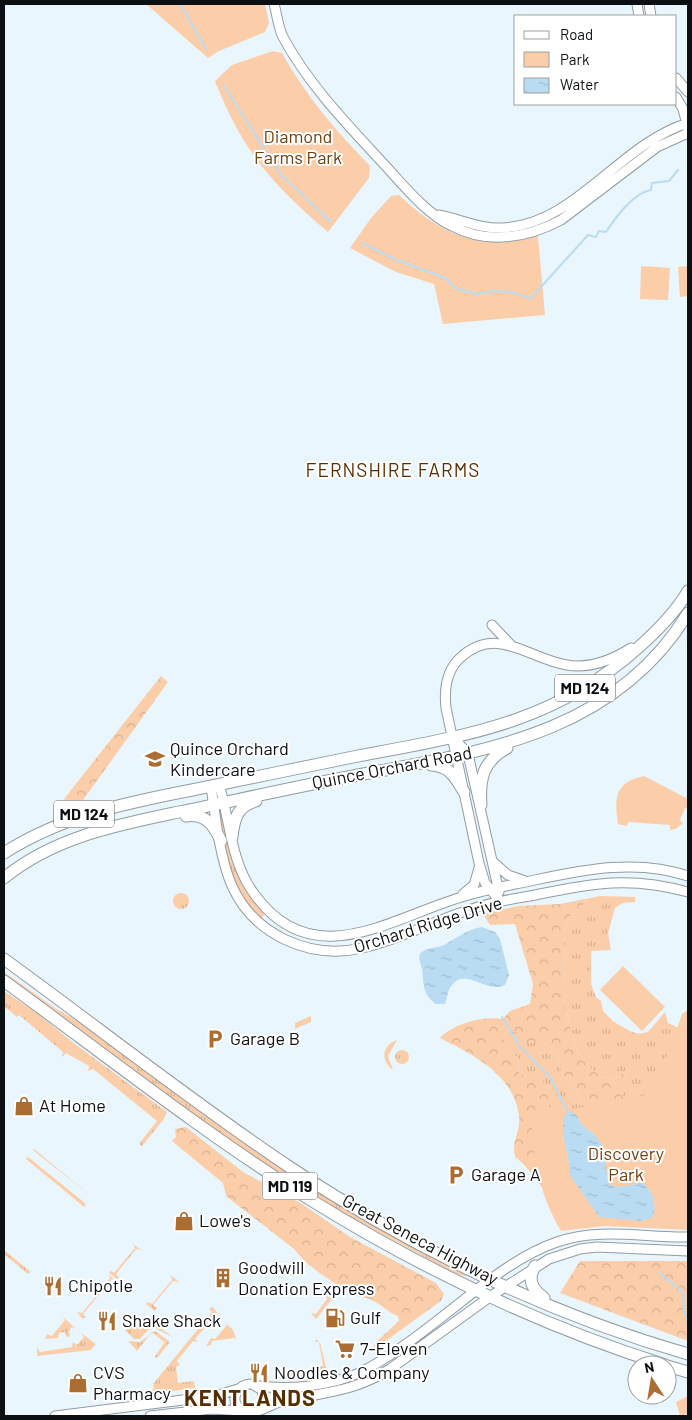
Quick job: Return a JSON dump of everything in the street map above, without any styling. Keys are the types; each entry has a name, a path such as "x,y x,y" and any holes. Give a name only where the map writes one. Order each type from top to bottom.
{"main road":[{"name":"Quince Orchard Road","path":"4,853 50,828 89,813 215,785 452,737 521,719 567,699 616,666 655,633 688,590"},
{"name":"Quince Orchard Road","path":"4,878 36,856 79,837 120,824 462,755 528,738 576,716 627,682 667,643 688,613"},
{"path":"481,805 480,778 486,765 499,752 528,738"},
{"path":"417,764 440,765 447,768 455,776 464,792"},
{"path":"232,837 235,816 245,805 301,792 331,780"},
{"path":"79,837 92,837 125,828 195,815 212,824 221,841"},
{"name":"Great Seneca Highway","path":"4,960 289,1166 422,1244 507,1286 659,1346 688,1354"},
{"name":"Great Seneca Highway","path":"4,981 235,1149 298,1192 386,1244 548,1322 639,1355"},
{"path":"535,1266 530,1279 534,1291 570,1312"}],"street":[{"path":"274,4 282,35 320,92 355,135 402,184 435,214 490,228 516,227 536,222 556,212 652,139 688,127 684,109 677,98"},
{"path":"677,79 688,92"},
{"path":"494,888 492,862 481,805 462,755 452,737 445,696 448,677 458,660 488,640 492,625 512,645"},
{"path":"482,645 500,643 512,645 553,662 567,665 588,665 611,659 655,633"},
{"path":"462,755 464,792 479,863 500,901"},
{"name":"Orchard Ridge Drive","path":"215,785 219,804 221,841 231,884 244,906 273,933 305,947 337,952 360,948 469,909 593,883 640,882 688,892"},
{"name":"Orchard Ridge Drive","path":"219,804 232,837 241,871 255,896 280,920 313,935 342,937 365,933 456,898 494,888 583,870 627,866 664,870 688,876"},
{"path":"492,862 508,875 528,881"},
{"path":"456,898 474,886 479,863"},
{"path":"56,1416 216,1396 248,1384 273,1388 311,1384 357,1373 391,1352 491,1279 540,1249 573,1237 605,1234 688,1237"},
{"path":"150,1416 224,1408 252,1413 282,1401 336,1393 367,1382 390,1369 535,1266 564,1253 584,1248 688,1251"},
{"path":"258,1386 264,1398 259,1410"},
{"path":"238,1389 236,1402 244,1412"}],"green space":[{"path":"146,4 265,4 269,23 265,32 219,51 208,58"},
{"name":"Diamond Farms Park","path":"273,51 282,53 301,84 322,112 370,166 369,178 328,232 275,182 261,165 236,127 215,81 232,65"},
{"path":"399,195 430,220 446,230 463,236 480,241 498,242 517,241 538,236 545,315 443,324 434,284 396,272 350,248 371,218 391,196"},
{"path":"641,266 670,268 668,300 640,299"},
{"path":"688,266 688,296 680,297 678,267"},
{"path":"161,676 168,682 78,807 64,799"},
{"path":"644,776 688,799 688,808 685,808 680,820 683,823 676,829 670,830 670,825 628,822 627,826 618,824 616,806 619,792 627,782"},
{"path":"225,813 253,899 265,912 262,918 243,901 236,887 218,815"},
{"path":"181,893 189,901 181,909 173,901"},
{"path":"600,896 635,897 635,902 623,903 615,908 608,933 611,950 591,951 591,984 596,997 601,1001 603,1011 614,1022 638,1034 648,1032 665,1012 668,1023 679,1028 662,1068 632,1098 622,1098 622,1084 630,1070 613,1079 601,1077 585,1063 575,1046 565,1005 564,931 570,916 586,902 585,899"},
{"path":"585,899 586,902 570,916 564,931 565,1005 575,1046 585,1063 601,1077 613,1079 630,1070 622,1084 622,1097 632,1098 662,1068 680,1026 688,1227 582,1110 578,1094 562,1073 557,1050 543,1043 526,1043 516,1032 507,1030 503,1037 506,1048 518,1058 519,1074 542,1079 548,1093 548,1104 554,1119 550,1197 530,1171 515,1157 514,1145 519,1127 519,1116 516,1102 509,1089 501,1078 479,1059 440,1038 453,1028 478,1020 503,1019 510,1011 530,1004 533,984 515,924 490,925 483,914 518,906 560,904"},
{"path":"623,966 665,1007 642,1031 600,990"},
{"path":"4,972 55,1008 89,1028 227,1127 476,1276 474,1278 456,1274 356,1220 354,1222 259,1161 4,977"},
{"path":"4,991 37,1013 75,1044 167,1112 164,1119 142,1146 139,1144 157,1121 93,1069 88,1071 89,1066 66,1053 62,1057 63,1052 19,1015 17,1017 4,1006"},
{"name":"Discovery Park","path":"688,1010 688,1230 604,1226 561,1231 547,1203 538,1174 533,1145 532,1113 594,1106 645,1095 648,1079 668,1057 682,1014"},
{"path":"311,1016 311,1022 295,1029 295,1023"},
{"path":"507,1030 516,1032 526,1043 543,1043 557,1050 562,1073 578,1094 582,1110 554,1119 548,1104 548,1093 519,1074 518,1058 506,1048 503,1037"},
{"path":"397,1040 388,1056 393,1070 386,1062 384,1054 388,1046"},
{"path":"402,1050 407,1052 409,1057 407,1062 402,1064 397,1062 395,1057 397,1052"},
{"path":"186,1127 243,1172 302,1204 350,1237 436,1283 444,1294 441,1301 369,1353 377,1341 399,1321 398,1316 372,1300 354,1295 322,1275 294,1249 226,1196 223,1183 172,1141 176,1137 175,1129"},
{"path":"34,1149 92,1197 33,1150"},
{"path":"28,1157 86,1204 84,1207 26,1159"},
{"path":"133,1244 141,1250 136,1249 116,1274 119,1277 117,1279 109,1273 111,1271 114,1273 135,1248"},
{"path":"4,1250 31,1272 28,1274 4,1254"},
{"path":"580,1261 688,1261 688,1341 560,1293"},
{"path":"108,1274 116,1281 112,1279 105,1287 109,1290 107,1292 103,1290 83,1314 86,1317 83,1319 77,1312 82,1313 102,1289 99,1285 101,1283 104,1286 110,1278"},
{"path":"171,1275 179,1282 173,1281 153,1305 157,1308 155,1311 146,1304 148,1302 152,1304 172,1280"},
{"path":"325,1295 332,1299 316,1319 311,1313 316,1314 327,1299"},
{"path":"212,1307 219,1314 215,1312 217,1314 195,1339 198,1342 193,1341 177,1361 180,1365 176,1367 178,1383 194,1381 195,1388 145,1395 144,1391 154,1389 153,1384 212,1312 209,1309"},
{"path":"62,1316 76,1329 72,1327 68,1332 69,1337 66,1336 65,1332 59,1333 58,1338 45,1339 47,1334 52,1336 65,1320"},
{"path":"224,1321 233,1330 237,1341 235,1338 212,1341 211,1345 206,1346 211,1338 215,1339 227,1325"},
{"path":"129,1322 139,1326 159,1327 174,1338 155,1328 148,1330 140,1339 134,1339 126,1331"},
{"path":"155,1331 170,1342 158,1357 154,1358 166,1340 164,1342 153,1333"},
{"path":"81,1333 96,1344 91,1350 37,1356 37,1347 40,1352 72,1347 73,1342 77,1345 84,1337"},
{"path":"150,1335 137,1351 128,1341 140,1342"},
{"path":"319,1342 327,1371 276,1378 275,1375 319,1370 319,1367 323,1366"},
{"path":"688,1396 688,1416 680,1416 677,1402"}],"water":[{"path":"482,927 495,932 500,939 509,975 505,985 498,987 469,979 462,979 456,981 450,988 445,1004 436,1004 428,996 424,988 419,960 420,954 423,951 443,946 468,931"},
{"path":"571,1112 575,1113 583,1126 595,1135 602,1145 609,1185 621,1187 642,1183 649,1189 655,1209 652,1218 641,1221 599,1217 569,1174 563,1123 565,1115"}],"waterway":[{"path":"180,4 206,49"},
{"path":"224,86 281,175 330,221"},
{"path":"362,243 396,260 444,277 457,289 477,294 494,291 510,292 531,298 588,235 596,237 599,231 606,232 631,201 644,192 651,190 652,183 669,181 678,170"},
{"path":"502,1017 520,1047 550,1077 569,1115"},
{"path":"661,1274 683,1292 684,1313 688,1321"}],"place":[{"name":"Quince Orchard Kindercare","path":"155,759"},
{"name":"Garage B","path":"215,1039"},
{"name":"At Home","path":"24,1106"},
{"name":"Garage A","path":"456,1175"},
{"name":"Lowe's","path":"184,1221"},
{"name":"Goodwill Donation Express","path":"223,1278"},
{"name":"Chipotle","path":"53,1286"},
{"name":"Gulf","path":"335,1318"},
{"name":"Shake Shack","path":"107,1321"},
{"name":"7-Eleven","path":"345,1349"},
{"name":"Noodles & Company","path":"259,1373"},
{"name":"CVS Pharmacy","path":"78,1383"}],"district":[{"name":"FERNSHIRE FARMS","path":"393,470"},
{"name":"KENTLANDS","path":"250,1398"}]}
